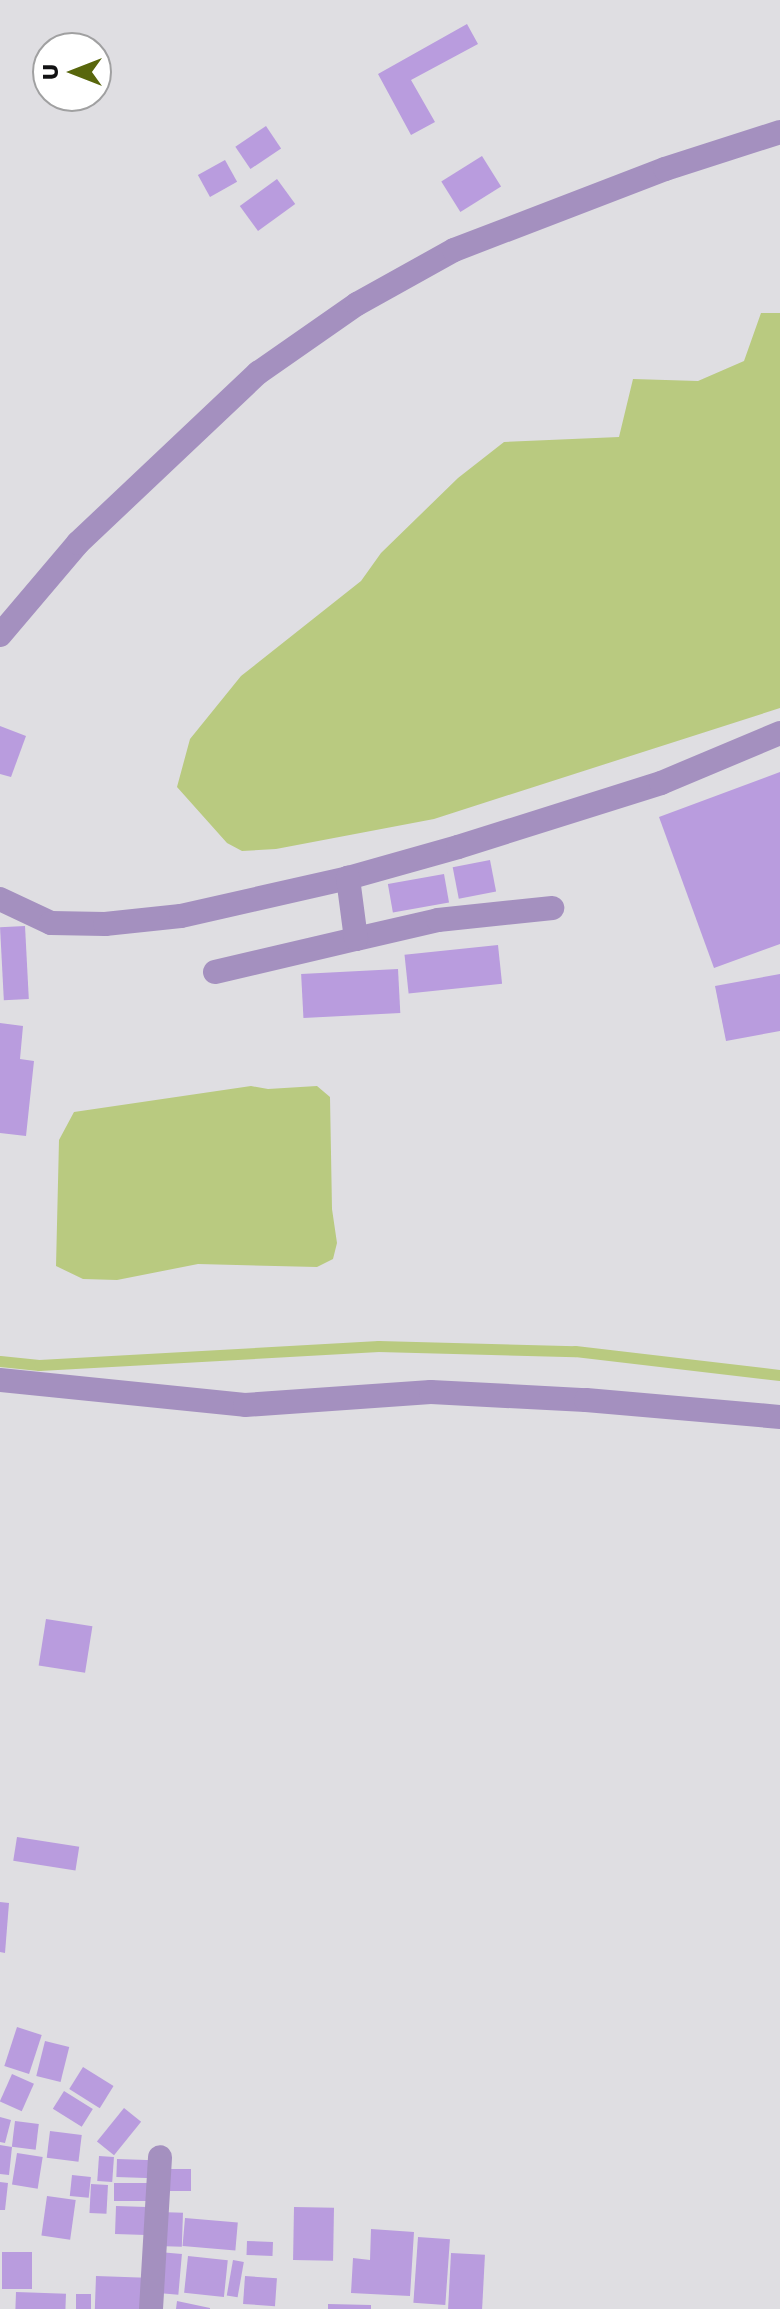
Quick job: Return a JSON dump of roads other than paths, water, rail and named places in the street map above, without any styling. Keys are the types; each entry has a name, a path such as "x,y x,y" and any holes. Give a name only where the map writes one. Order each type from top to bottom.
{"street":[{"path":"0,635 78,543 258,373 357,304 454,250 665,169 780,132"},
{"path":"0,899 51,923 105,924 181,916 348,878 661,783 780,733"},
{"path":"348,878 356,939"},
{"path":"215,972 438,920 552,908"},
{"path":"0,1380 245,1405 431,1392 586,1400 780,1417"},
{"path":"151,2309 160,2157"}],"waterway":[{"path":"0,1361 39,1365 378,1346 575,1351 780,1375"}]}
